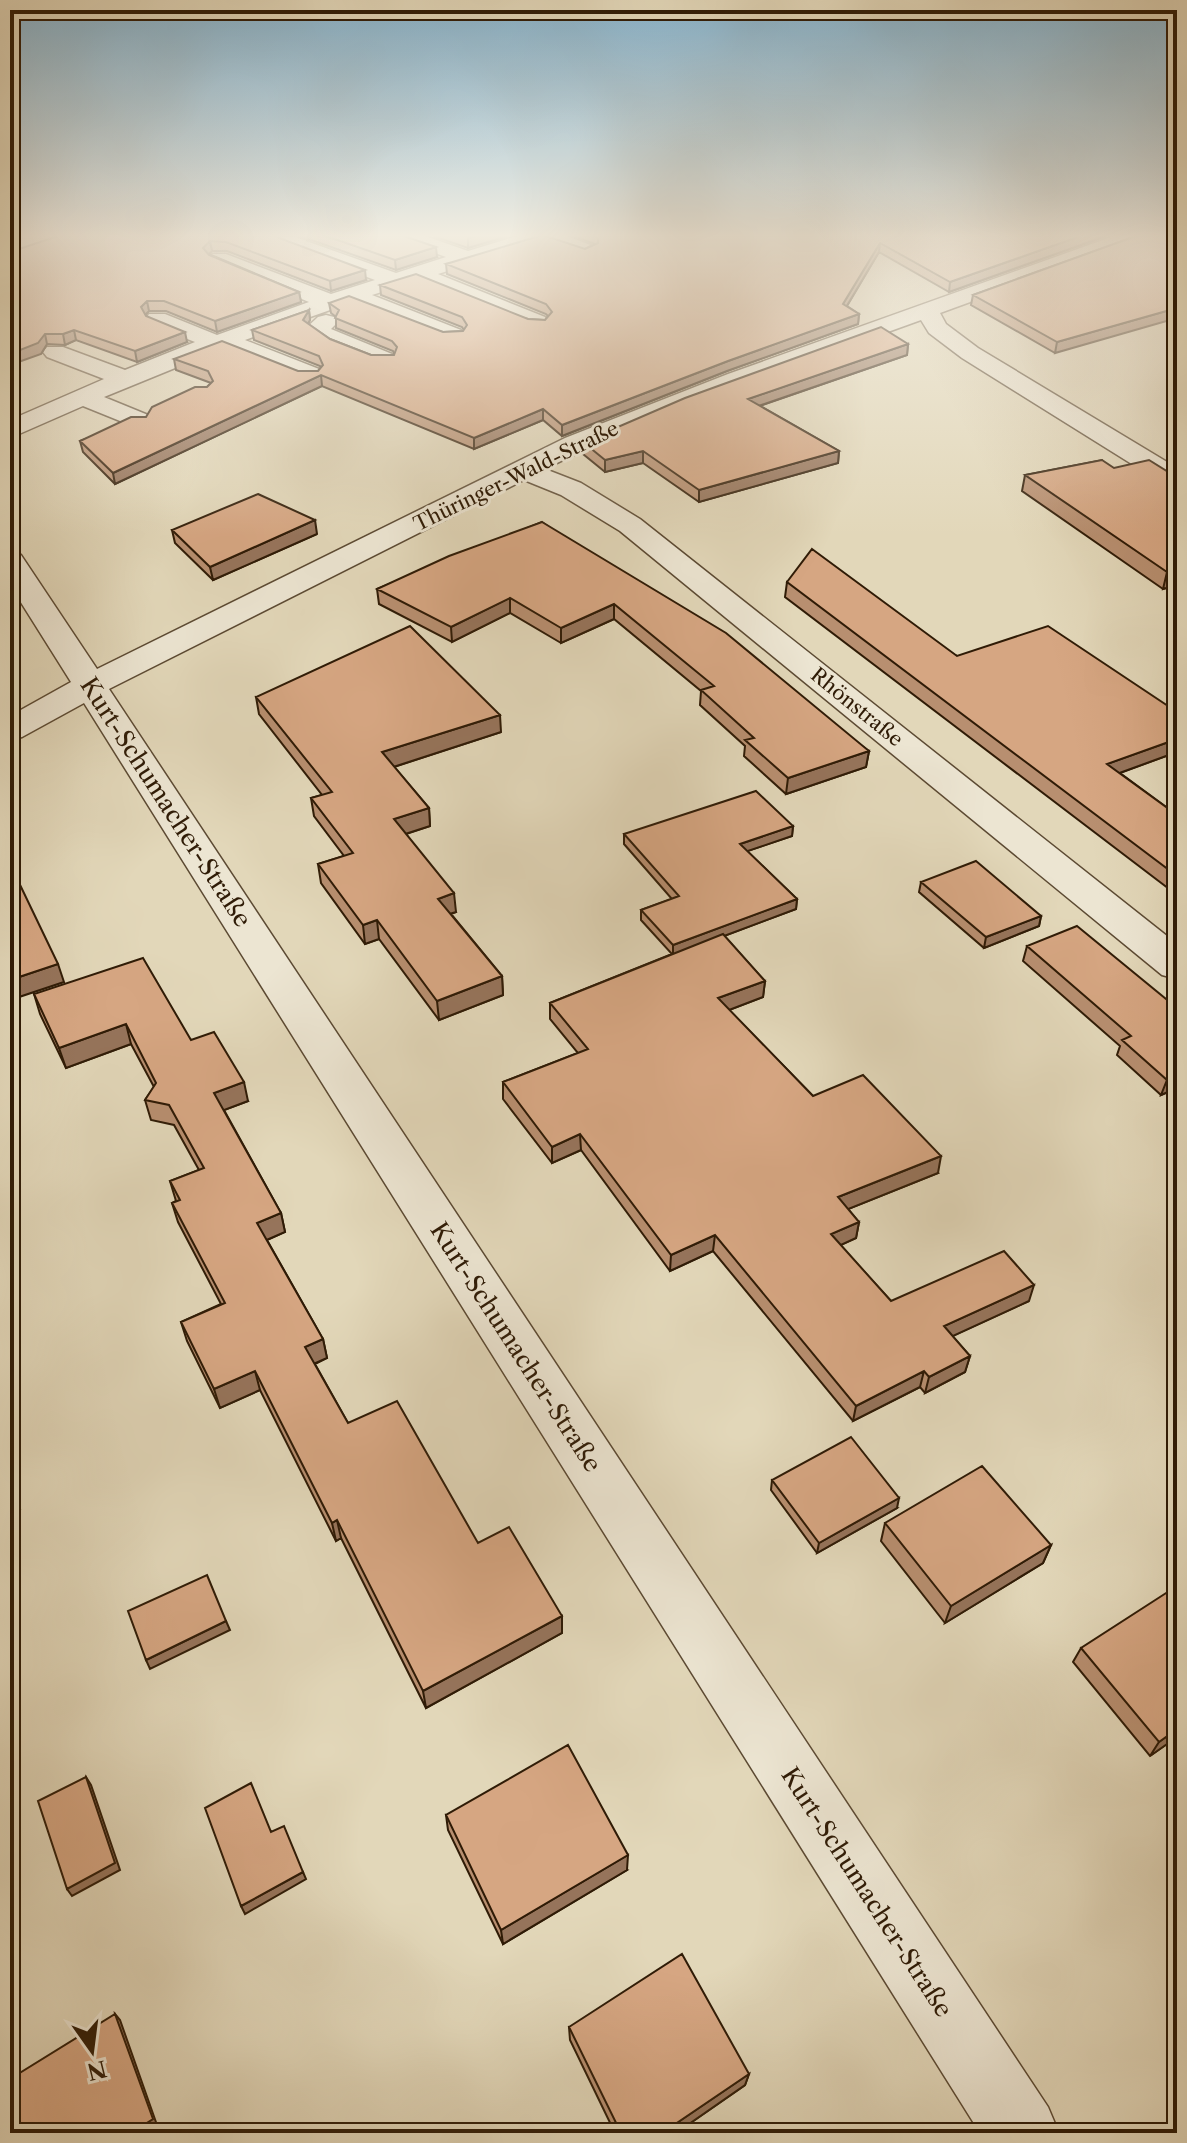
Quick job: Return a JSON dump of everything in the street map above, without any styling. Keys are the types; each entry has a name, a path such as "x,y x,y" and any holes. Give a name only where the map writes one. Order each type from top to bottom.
{"street":[{"path":"204,336 310,374"},
{"path":"10,430 81,396 236,336"},
{"path":"328,336 383,359"},
{"name":"Thüringer-Wald-Straße","path":"10,730 91,685 574,444 857,336"},
{"path":"948,336 970,353 1177,480"},
{"path":"55,352 134,374 177,382"},
{"path":"81,396 139,420"},
{"name":"Rhönstraße","path":"524,470 571,489 630,525 1177,965"},
{"name":"Kurt-Schumacher-Straße","path":"10,561 1022,2133"}],"building":[{"path":"10,336 43,336 38,343 10,354"},
{"path":"91,336 174,336 135,351"},
{"path":"267,336 326,336 371,355 394,355 397,347 380,336 798,336 562,425 543,409 474,438 321,375 113,473 80,441 131,417 146,417 152,407 195,387 207,387 213,381 208,371 174,359 222,341 298,371 318,371 323,365 319,356"},
{"path":"856,336 895,336 908,344 748,399 839,451 699,490 643,451 605,460 583,442 685,398"},
{"path":"1046,336 1078,336 1057,342"},
{"path":"1102,460 1114,468 1149,460 1177,474 1177,570 1167,572 1025,475"},
{"path":"258,494 315,520 210,567 172,530"},
{"path":"542,522 726,633 869,751 788,778 745,740 754,738 701,690 714,686 614,604 561,628 510,598 451,627 377,589 449,556"},
{"path":"812,549 957,656 1048,626 1177,712 1177,739 1107,764 1177,815 1177,876 787,582"},
{"path":"410,626 500,715 382,752 429,808 394,819 454,893 438,899 502,976 437,1001 377,920 363,925 318,864 353,853 311,798 332,792 256,697"},
{"path":"756,791 793,826 740,844 797,899 673,945 641,910 679,896 624,834"},
{"path":"976,861 1041,916 986,937 921,882"},
{"path":"10,864 58,964 10,980"},
{"path":"1077,926 1177,1008 1177,1075 1167,1080 1122,1040 1131,1036 1027,946"},
{"path":"723,934 765,981 718,998 813,1096 863,1075 941,1156 838,1197 859,1222 831,1234 891,1301 1004,1251 1034,1285 944,1326 970,1356 929,1377 924,1371 856,1406 715,1235 671,1255 580,1134 552,1147 503,1082 588,1049 550,1003"},
{"path":"143,958 191,1040 214,1032 244,1082 214,1093 281,1213 257,1223 323,1339 305,1347 348,1423 397,1401 478,1543 509,1527 562,1616 423,1691 337,1520 332,1523 255,1371 214,1389 181,1322 225,1303 172,1203 180,1200 170,1181 204,1168 169,1105 145,1100 156,1083 126,1024 59,1048 34,994"},
{"path":"851,1437 899,1498 819,1543 772,1480"},
{"path":"982,1466 1051,1545 951,1606 885,1523"},
{"path":"10,1484 16,1500 10,1502"},
{"path":"207,1575 226,1621 146,1660 128,1611"},
{"path":"1177,1586 1177,1729 1159,1742 1081,1648"},
{"path":"568,1745 628,1855 501,1930 446,1815"},
{"path":"86,1777 115,1863 67,1889 38,1801"},
{"path":"251,1783 271,1832 284,1826 303,1872 241,1906 205,1808"},
{"path":"682,1954 749,2074 662,2133 621,2133 569,2027"},
{"path":"115,2014 153,2119 131,2133 22,2133 10,2095 10,2079"}]}
